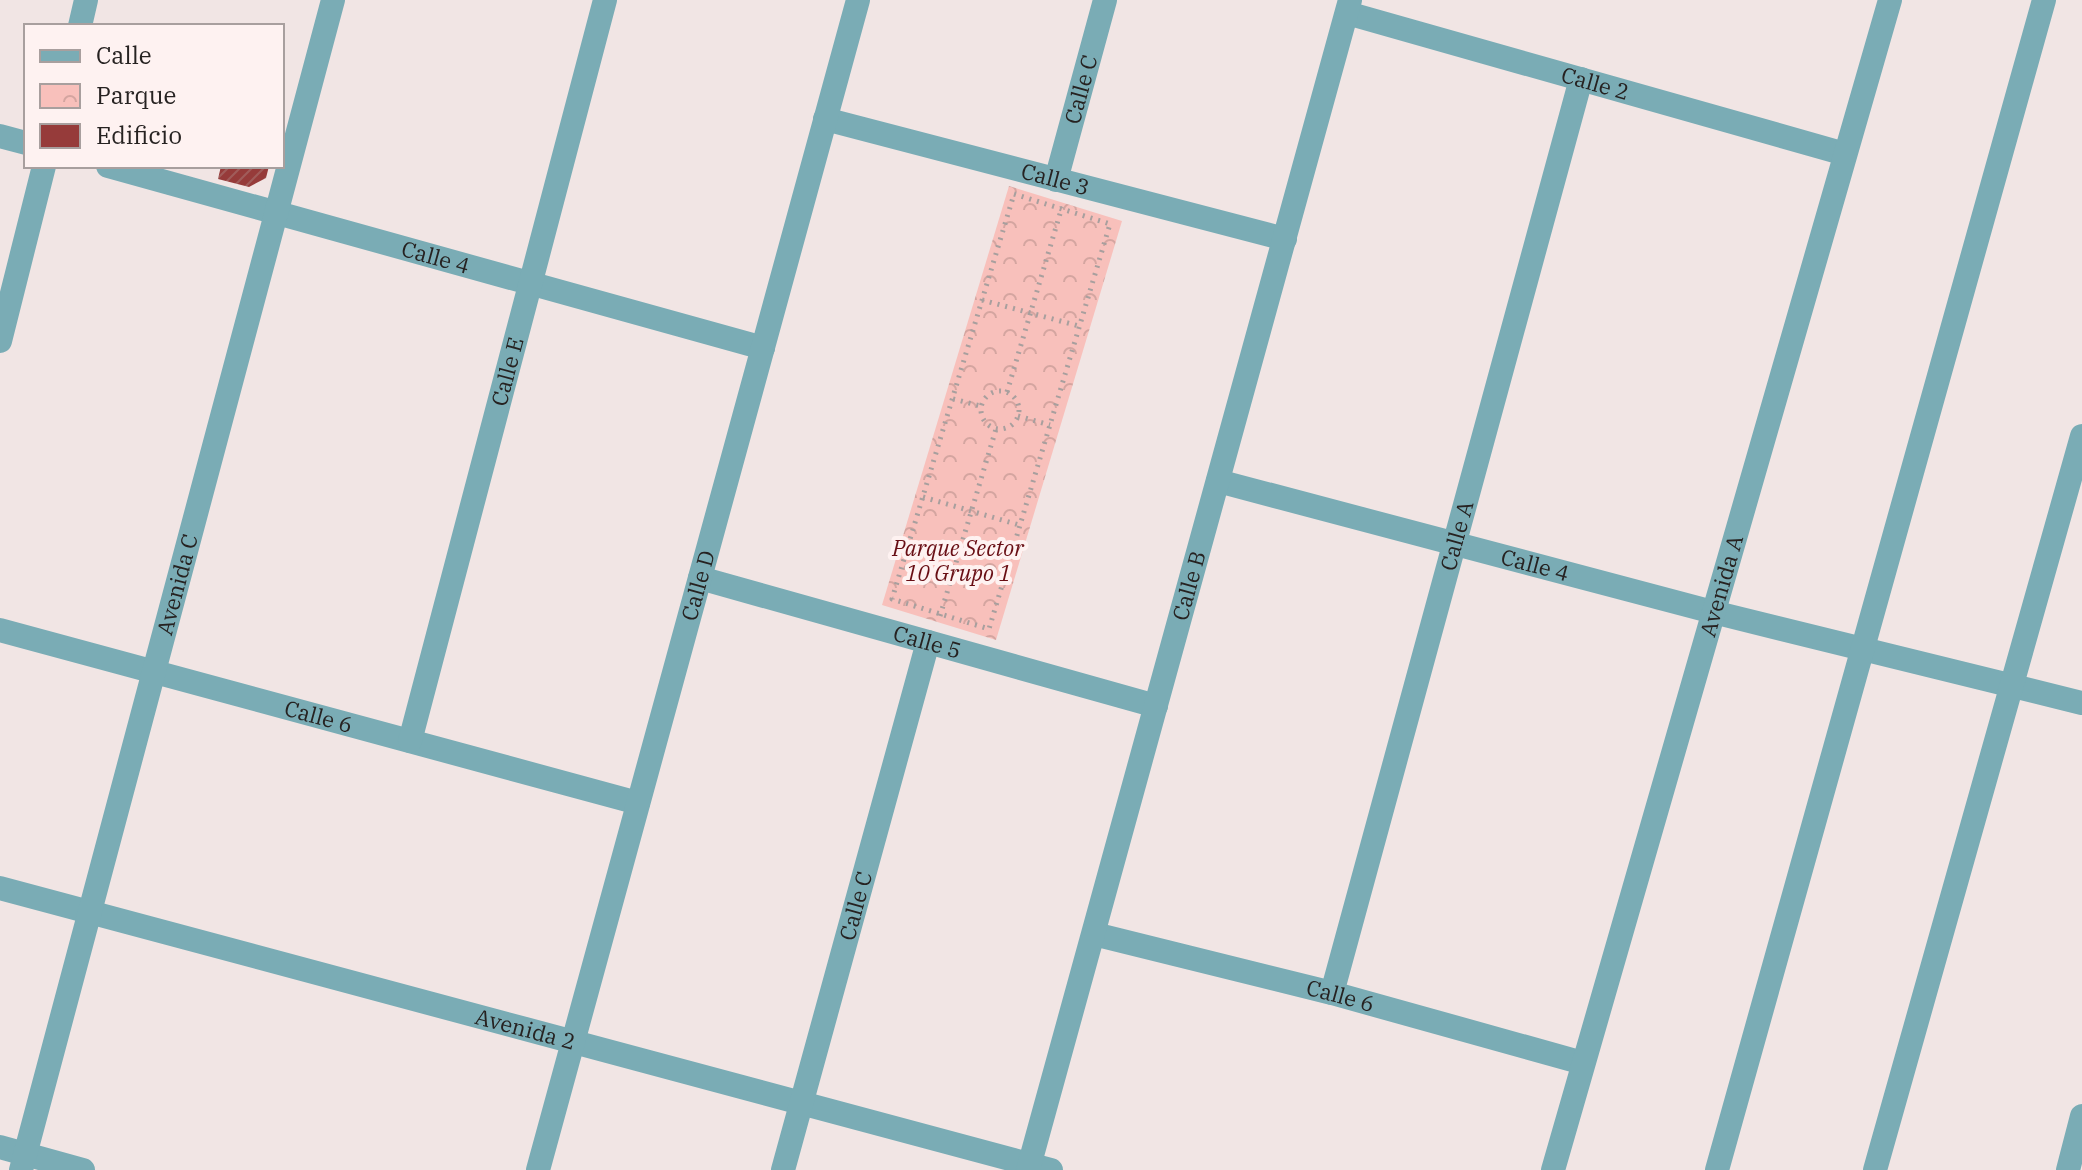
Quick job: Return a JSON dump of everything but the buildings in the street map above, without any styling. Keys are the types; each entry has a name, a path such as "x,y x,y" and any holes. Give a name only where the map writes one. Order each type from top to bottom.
{"street":[{"path":"80,24 86,0"},
{"name":"Avenida C","path":"23,1162 333,0"},
{"name":"Calle E","path":"410,741 605,0"},
{"name":"Calle D","path":"538,1170 858,0"},
{"name":"Calle C","path":"1063,181 1105,0"},
{"name":"Avenida A","path":"1553,1170 1890,0"},
{"path":"1717,1170 2044,0"},
{"name":"Calle 2","path":"1348,7 1581,79 1845,154"},
{"name":"Calle B","path":"1036,1168 1094,934 1348,7"},
{"name":"Calle A","path":"1332,993 1581,79"},
{"name":"Calle 3","path":"825,119 1285,239"},
{"path":"0,136 24,142"},
{"path":"0,341 43,168"},
{"name":"Calle 4","path":"115,168 763,348"},
{"path":"1875,1170 2082,436"},
{"name":"Calle 4","path":"1218,481 1713,612 2082,703"},
{"name":"Calle 5","path":"700,578 1156,706"},
{"name":"Calle 6","path":"0,630 638,803"},
{"name":"Calle C","path":"783,1170 930,642"},
{"name":"Avenida 2","path":"0,888 1036,1168"},
{"name":"Calle 6","path":"1094,934 1332,993 1583,1063"},
{"path":"2068,1170 2082,1116"},
{"path":"0,1147 23,1162 83,1170"}],"path":[{"path":"1007,392 1061,209 1063,181"},
{"path":"1014,194 1061,209 1110,224 989,629 892,599 1014,194"},
{"path":"982,300 1079,326"},
{"path":"1007,392 1018,403 1018,416 1011,426 996,429 986,424 981,406 989,394 1007,392"},
{"path":"953,399 981,406"},
{"path":"1018,416 1050,425"},
{"path":"930,642 996,429"},
{"path":"923,497 1019,525"}],"green space":[{"name":"Parque Sector 10 Grupo 1","path":"1009,186 1122,221 996,640 882,605"}]}
